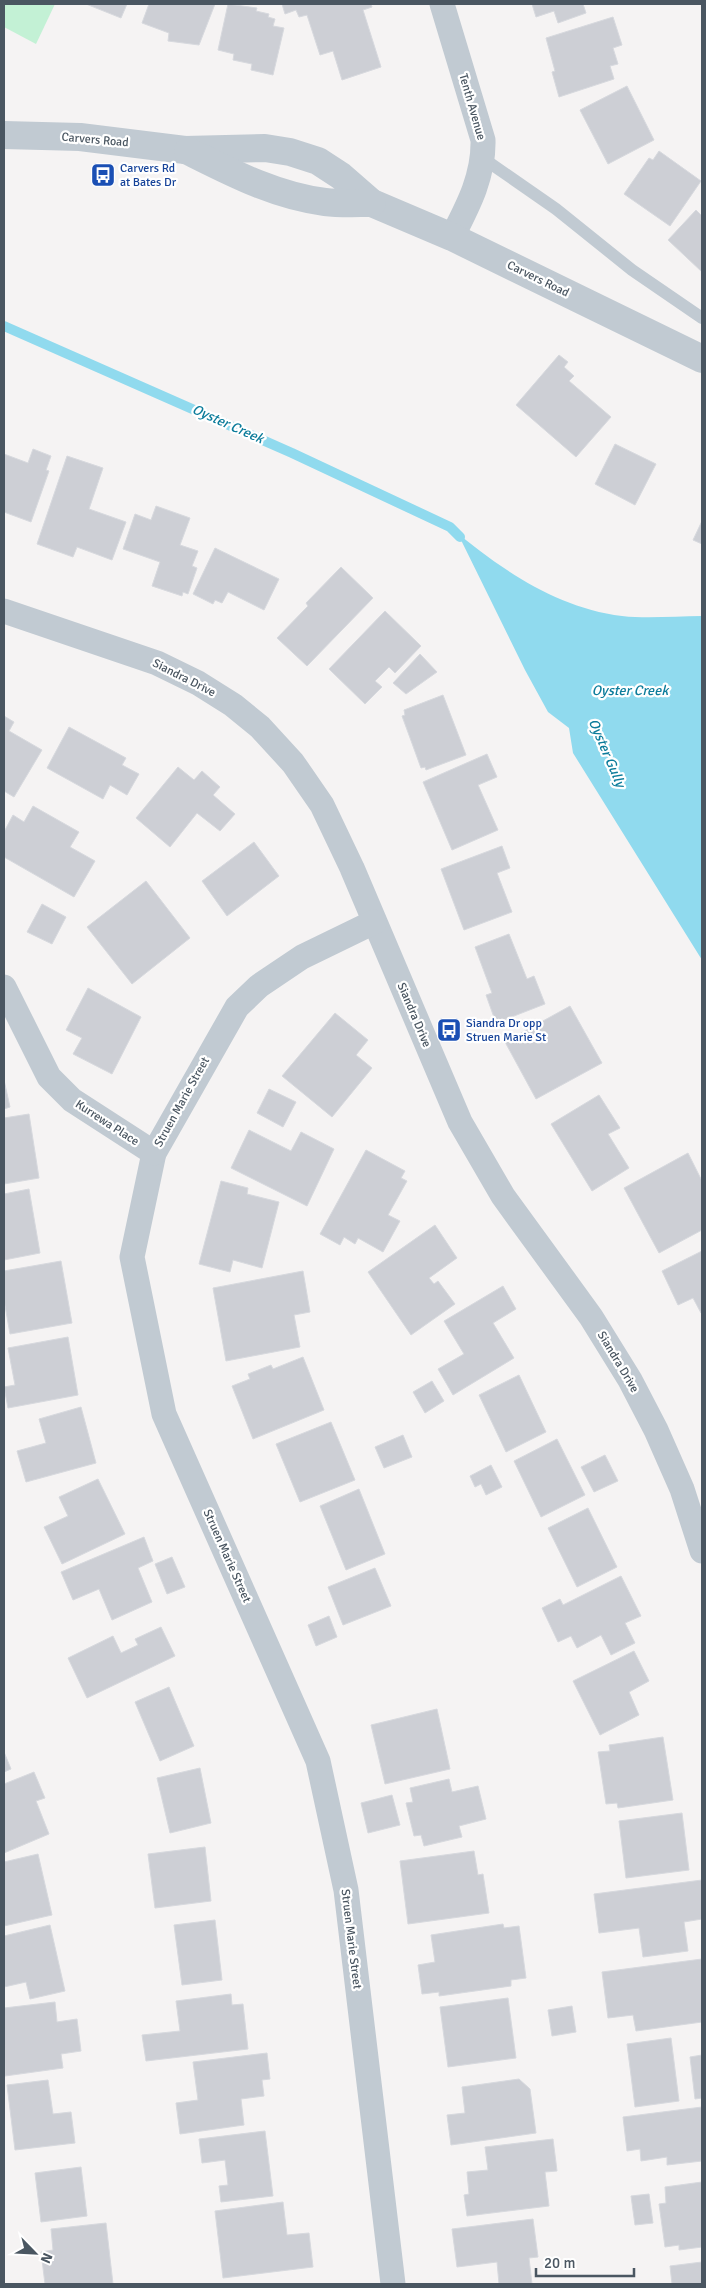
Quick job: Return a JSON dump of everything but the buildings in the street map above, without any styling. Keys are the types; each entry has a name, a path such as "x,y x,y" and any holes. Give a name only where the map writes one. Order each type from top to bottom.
{"street":[{"name":"Tenth Avenue","path":"442,4 483,140 484,159 468,207 452,237"},
{"name":"Carvers Road","path":"4,135 80,137 185,150 242,148 290,152 318,161 341,176 372,204 452,237 702,360"},
{"name":"Carvers Road","path":"185,150 236,175 299,197 327,202 372,204"},
{"name":"Siandra Drive","path":"4,611 157,663 234,705 260,727 293,763 322,805 352,868 460,1122 503,1196 569,1286 630,1380 656,1430 682,1489 702,1551"},
{"name":"Struen Marie Street","path":"374,922 302,957 259,986 236,1007 154,1153 132,1257 164,1414 318,1761 346,1890 393,2284"},
{"name":"Kurrewa Place","path":"4,987 49,1077 72,1100 154,1153"}],"lane":[{"path":"484,159 556,209 632,270 702,318"}],"green space":[{"path":"4,4 55,4 36,44 4,27"}],"water":[{"name":"Oyster Creek","path":"450,527 509,571 551,595 574,604 598,612 632,617 702,616 702,960 573,753 569,728 548,712 525,670 461,540"}],"waterway":[{"name":"Oyster Creek","path":"4,326 292,453 450,527 460,537"}],"place":[{"name":"Carvers Rd at Bates Dr","path":"103,175"},
{"name":"Siandra Dr opp Struen Marie St","path":"449,1030"}],"water label":[{"name":"Oyster Gully","path":"607,753"}]}
